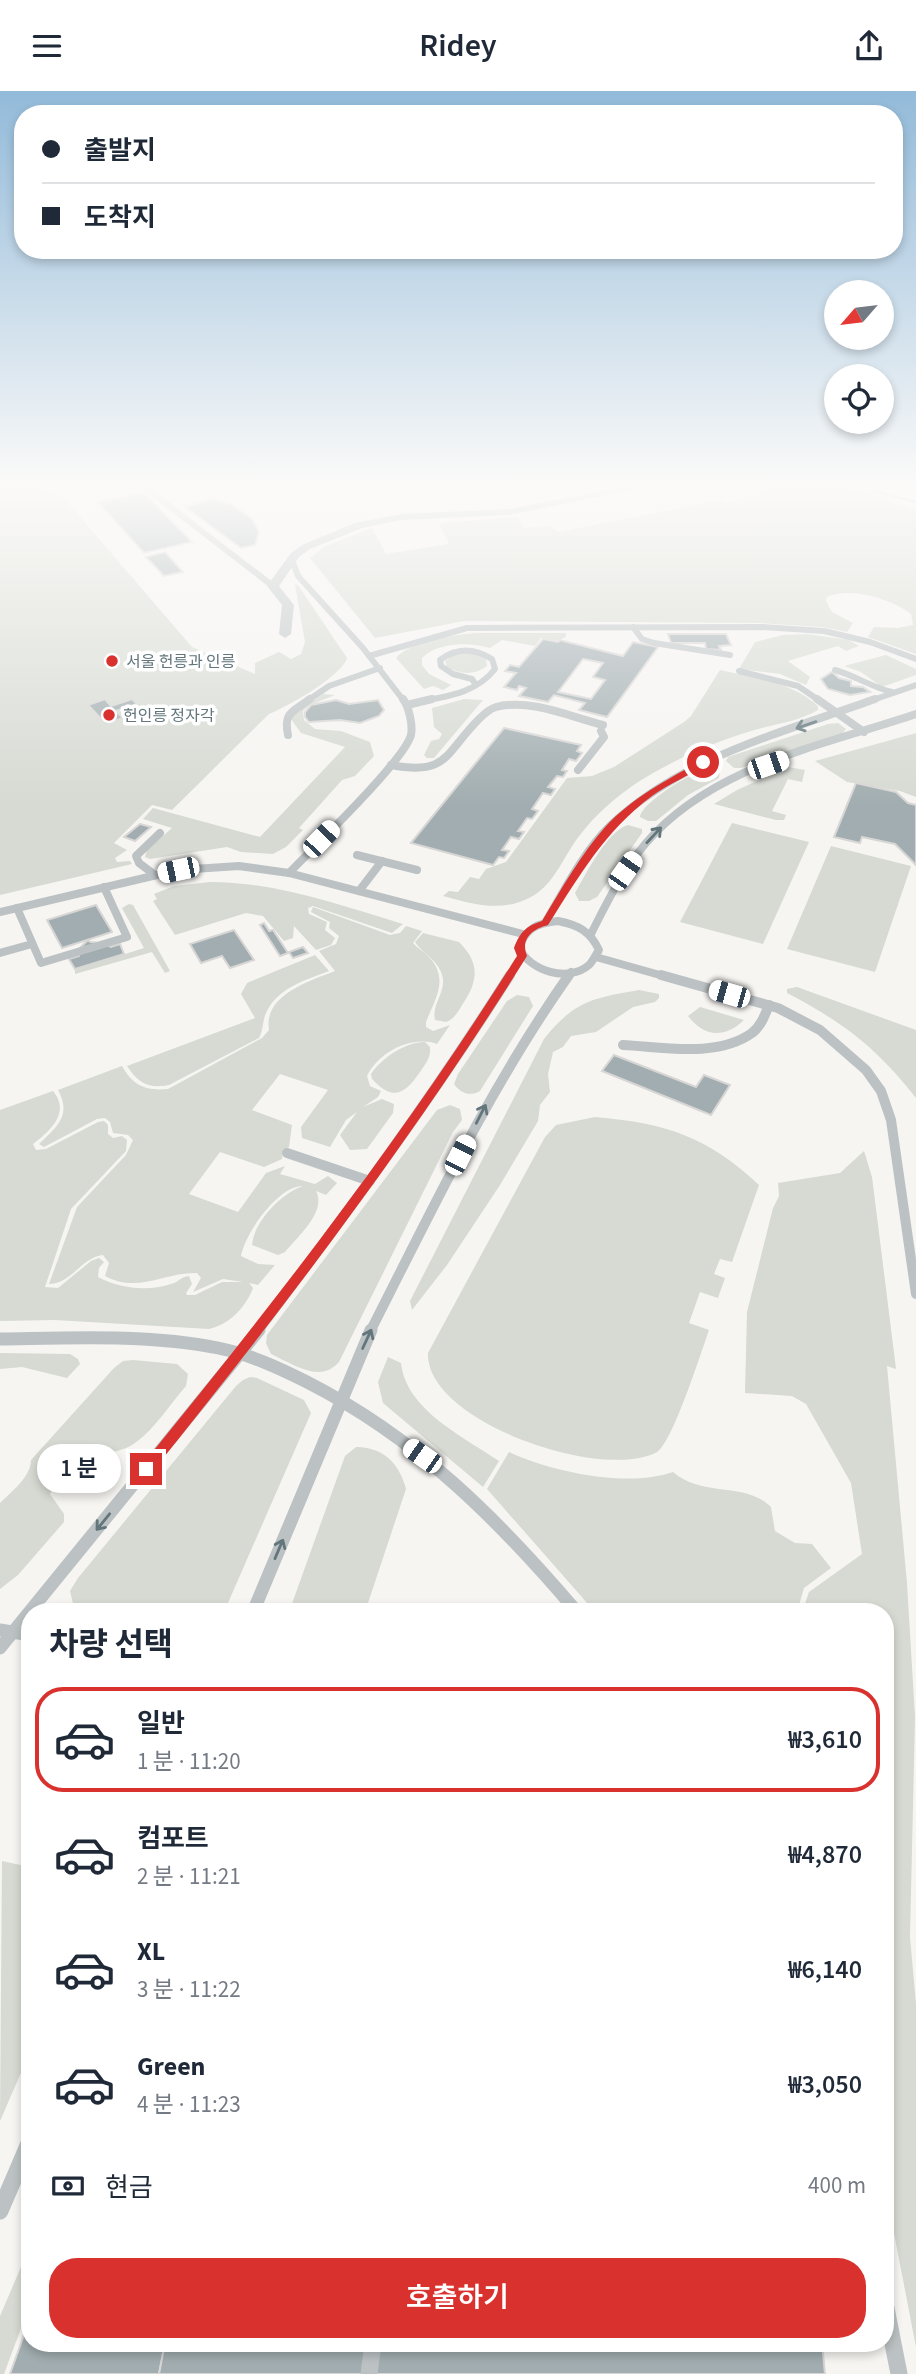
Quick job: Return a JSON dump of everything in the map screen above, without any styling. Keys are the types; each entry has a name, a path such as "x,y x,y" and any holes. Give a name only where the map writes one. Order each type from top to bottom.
{"street":[{"path":"279,593 288,605 285,634"}],"lane":[{"path":"289,873 391,765 411,736 407,705 380,668 313,593"},
{"path":"633,627 636,633 648,641 730,655"},
{"path":"369,656 463,628 762,627 824,631 869,642 916,659"},
{"path":"407,705 462,692 476,685 492,675 495,669 492,659 481,652 469,650 450,653 440,660 442,666 448,671 472,679 476,685"},
{"path":"288,735 285,722 288,715 329,686 380,668"},
{"path":"835,670 853,674 872,687 895,692"},
{"path":"739,671 792,683 864,732"},
{"path":"545,923 576,871 610,826 651,793 703,762 916,685"},
{"path":"391,765 416,771 435,767 485,713 498,707 518,705 601,729"},
{"path":"505,707 541,717"},
{"path":"591,934 616,885 640,851 656,831 687,806 768,765 916,714"},
{"path":"553,720 601,729"},
{"path":"578,770 604,737 601,729"},
{"path":"155,875 139,863 136,856 160,833"},
{"path":"357,855 417,870"},
{"path":"359,891 382,861"},
{"path":"0,912 155,875 213,866 257,867 523,934"},
{"path":"16,908 41,963 127,937 104,887"},
{"path":"545,923 570,923 591,934 599,950 596,957 589,965 571,972 540,969 522,956 519,948 523,934 534,926 545,923"},
{"path":"0,953 32,944"},
{"path":"31,1603 241,1353 370,1181 475,1030 522,956"},
{"path":"596,957 769,1005 802,1019 838,1043 866,1070 881,1091 895,1143 916,1294"},
{"path":"257,1603 365,1342 490,1097 532,1027 571,972"},
{"path":"623,1045 702,1047 739,1040 754,1032 764,1019 769,1005"},
{"path":"287,1153 370,1181"},
{"path":"0,1339 115,1338 216,1347 241,1353 292,1374 341,1399 442,1470 520,1545 569,1603"},
{"path":"0,1648 7,1631 21,1614"},
{"path":"0,2211 21,2162"},
{"path":"894,2349 899,2374"},
{"path":"369,2374 372,2352"}],"shaded area":[{"path":"0,593 145,593 192,647 255,674 255,663 279,652 291,659 301,654 305,642 296,593 303,593 347,658 335,673 300,698 269,714 172,810 152,805 114,843 127,850 115,858 117,862 130,861 132,864 0,895"},
{"path":"338,593 916,593 916,654 868,637 874,627 897,628 913,625 911,614 882,599 847,593 827,597 826,601 832,612 853,623 847,632 823,627 759,623 464,621 375,638"},
{"path":"475,633 566,633 566,637 557,641 541,638 535,646 502,640 490,648 463,644 436,649 422,658 422,665 429,674 451,685 443,690 433,686 424,689 396,658 422,643"},
{"path":"807,634 849,640 859,646 846,651 838,646 788,661 810,677 806,685 780,674 739,669 755,642 783,635"},
{"path":"456,653 477,654 486,659 487,666 472,673 447,667 445,661"},
{"path":"886,655 916,669 916,675 882,687 861,672 844,666"},
{"path":"720,670 784,686 808,698 818,706 818,710 706,747 635,784 592,821 547,885 531,897 498,906 443,896 449,891 458,892 470,877 479,879 486,869 506,862 567,778 592,776 614,767 684,722 691,716"},
{"path":"323,694 335,695 310,705 303,711 304,720 315,729 341,731 370,742 374,756 355,776 342,780 299,828 303,830 286,847 273,854 241,852 227,847 150,859 145,857 147,850 172,828 143,819 153,808 260,837 345,747 301,733 291,719 293,714"},
{"path":"464,699 483,700 434,758 427,758 424,755 431,741 439,739 442,734 434,727 432,708"},
{"path":"838,723 846,729 842,734 741,768 734,768 726,761 728,757"},
{"path":"916,733 916,797 900,791 847,782 815,761"},
{"path":"788,767 805,770 802,782 788,779 772,811 786,815 784,820 714,804 737,790"},
{"path":"711,768 720,772 719,778 688,795 656,821 640,817 659,795 694,774"},
{"path":"732,823 809,842 763,944 680,922"},
{"path":"628,825 642,829 642,833 597,897 589,901 579,901 575,893 598,854 612,835"},
{"path":"831,846 911,866 875,972 787,949"},
{"path":"210,882 284,890 403,924 392,933 313,906 308,908 309,914 327,922 325,930 335,938 331,945 316,950 294,926 293,938 284,941 263,916 246,913 175,935 153,901 157,899 154,894 174,886"},
{"path":"133,905 170,971 165,973 152,952 75,974 75,970 144,948 122,908"},
{"path":"313,907 390,935 400,933 406,926 422,931 413,943 430,958 439,974 438,990 426,1027 433,1031 450,1025 437,1044 407,1044 388,1053 372,1067 367,1076 370,1086 381,1091 378,1097 363,1107 382,1099 394,1104 393,1113 367,1149 350,1150 340,1135 357,1112 346,1120 330,1147 302,1138 301,1127 328,1090 280,1074 252,1110 292,1125 289,1147 283,1151 282,1159 264,1167 220,1152 189,1194 238,1212 266,1173 285,1166 280,1174 315,1184 328,1176 337,1183 326,1195 316,1191 318,1199 314,1216 285,1252 278,1255 252,1245 254,1236 270,1209 286,1195 303,1186 284,1193 264,1212 249,1235 241,1256 258,1264 275,1265 258,1285 249,1283 253,1288 236,1314 223,1324 209,1329 55,1320 0,1321 0,1110 53,1091 58,1099 59,1114 52,1127 33,1144 36,1150 46,1149 104,1121 108,1125 108,1134 113,1138 122,1136 127,1140 126,1151 71,1209 45,1287 58,1288 91,1261 99,1258 104,1262 99,1268 98,1277 125,1287 155,1288 189,1276 192,1284 186,1293 195,1295 222,1282 243,1282 223,1279 193,1292 201,1278 197,1273 140,1283 117,1281 105,1276 109,1263 103,1255 89,1260 64,1280 49,1284 77,1207 126,1155 133,1140 128,1135 113,1133 110,1122 105,1118 97,1119 44,1147 39,1144 61,1120 63,1107 58,1090 122,1066 141,1086 168,1089 262,1038 269,1030 273,1007 281,999 290,991 335,971 319,951 336,944 339,936 329,928 330,922 311,912"},
{"path":"423,933 459,942 466,949 475,971 469,994 452,1019 446,1022 435,1020 435,1008 442,991 443,979 436,963 415,942"},
{"path":"315,955 329,971 294,985 279,996 265,1014 259,1038 169,1085 145,1083 135,1077 127,1066 255,1018 241,994 247,983"},
{"path":"797,987 916,1030 916,1098 873,1050 826,1015 787,993 787,989"},
{"path":"639,990 659,994 659,998 655,1002 633,1007 596,1032 571,1036 563,1047 553,1052 548,1074 550,1092 540,1105 538,1121 447,1265 412,1310 410,1301 544,1039 565,1016 586,1003"},
{"path":"517,995 529,997 533,1006 480,1091 473,1094 462,1092 454,1084 458,1074 507,1001"},
{"path":"700,1007 744,1020 730,1030 708,1032 688,1016"},
{"path":"425,1042 430,1047 428,1060 404,1090 392,1093 386,1091 372,1079 371,1074 388,1057 402,1048"},
{"path":"450,1105 460,1109 462,1120 453,1132 339,1362 332,1368 315,1372 297,1367 271,1354 266,1343 267,1335 437,1110"},
{"path":"595,1117 643,1123 684,1135 721,1155 759,1185 732,1262 720,1259 714,1274 725,1278 718,1298 700,1292 689,1323 709,1330 670,1432 657,1452 631,1459 598,1459 560,1452 521,1439 485,1422 455,1401 435,1378 428,1353 545,1137 556,1125"},
{"path":"864,1151 872,1177 896,1369 887,1366 907,1583 915,1717 910,1937 916,2004 916,2347 894,2233 894,1603 805,1603 809,1592 862,1554 851,1483 806,1404 792,1396 745,1393 747,1312 773,1208 779,1196 778,1183 840,1173"},
{"path":"0,1353 70,1354 78,1359 80,1364 67,1378 22,1367 0,1369"},
{"path":"388,1357 401,1363 405,1380 425,1408 454,1432 499,1461 483,1487 383,1403 378,1382"},
{"path":"123,1361 177,1364 188,1374 186,1386 156,1424 135,1443 120,1450 87,1458 63,1475 50,1494 64,1514 64,1522 18,1575 0,1589 0,1503 24,1478 31,1460 114,1368"},
{"path":"257,1378 304,1400 311,1413 228,1603 73,1603 70,1591 78,1578 243,1380"},
{"path":"356,1447 382,1453 399,1471 406,1489 368,1603 292,1603 345,1456"},
{"path":"509,1452 546,1466 612,1478 655,1477 673,1472 697,1485 736,1491 761,1499 771,1507 775,1531 795,1543 812,1544 831,1568 804,1588 800,1603 587,1603 487,1489"},
{"path":"2,1861 21,1865 21,2073 0,2121"},
{"path":"21,2267 21,2328 4,2374 0,2374 0,2316"}],"building":[{"path":"668,634 726,634 731,645 719,646 721,650 706,649 705,643 671,643"},
{"path":"543,639 558,642 560,640 623,656 633,642 658,647 607,717 579,710 585,703 554,695 548,702 519,696 526,688 519,686 517,690 504,687 516,673 505,671 510,665 519,667","holes":["583,659 603,663 593,677 605,680 591,699 558,692"]},
{"path":"832,672 839,678 851,681 851,686 863,687 870,692 850,695 828,689 821,679"},
{"name":"헌인릉 정자각","path":"105,699 111,706 132,699 137,704 116,711 123,718 106,724 88,705"},
{"path":"336,700 349,704 378,700 384,710 379,716 360,723 340,720 309,722 305,717 305,712 311,705"},
{"path":"504,728 581,745 577,751 582,753 576,761 569,759 562,770 567,771 563,777 557,776 548,787 555,789 551,795 543,793 532,809 538,811 532,819 527,818 518,831 524,832 519,839 511,837 502,850 509,851 493,865 411,843"},
{"path":"856,783 896,792 908,803 916,805 916,865 895,844 862,837 860,843 834,837"},
{"path":"140,824 151,827 135,841 124,837"},
{"path":"96,905 112,932 62,948 47,920"},
{"path":"264,923 269,931 273,930 288,953 280,956 260,925"},
{"path":"234,930 254,960 230,968 222,956 201,963 190,944"},
{"path":"88,940 111,947 120,944 124,954 75,969 69,959 79,956 80,948"},
{"path":"303,947 308,953 293,958 289,952"},
{"path":"614,1055 696,1087 704,1075 730,1085 711,1115 602,1071"},
{"path":"21,2343 21,2352 163,2352 159,2374 10,2374"},
{"path":"163,2352 823,2352 825,2374 159,2374"}],"place":[{"name":"서울 헌릉과 인릉","path":"112,661"},
{"name":"헌인릉 정자각","path":"109,715"}],"route":[{"path":"146,1469 241,1353 358,1198 475,1030 522,956 519,948 523,934 534,926 545,923 576,871 610,826 651,793 703,762"}]}
